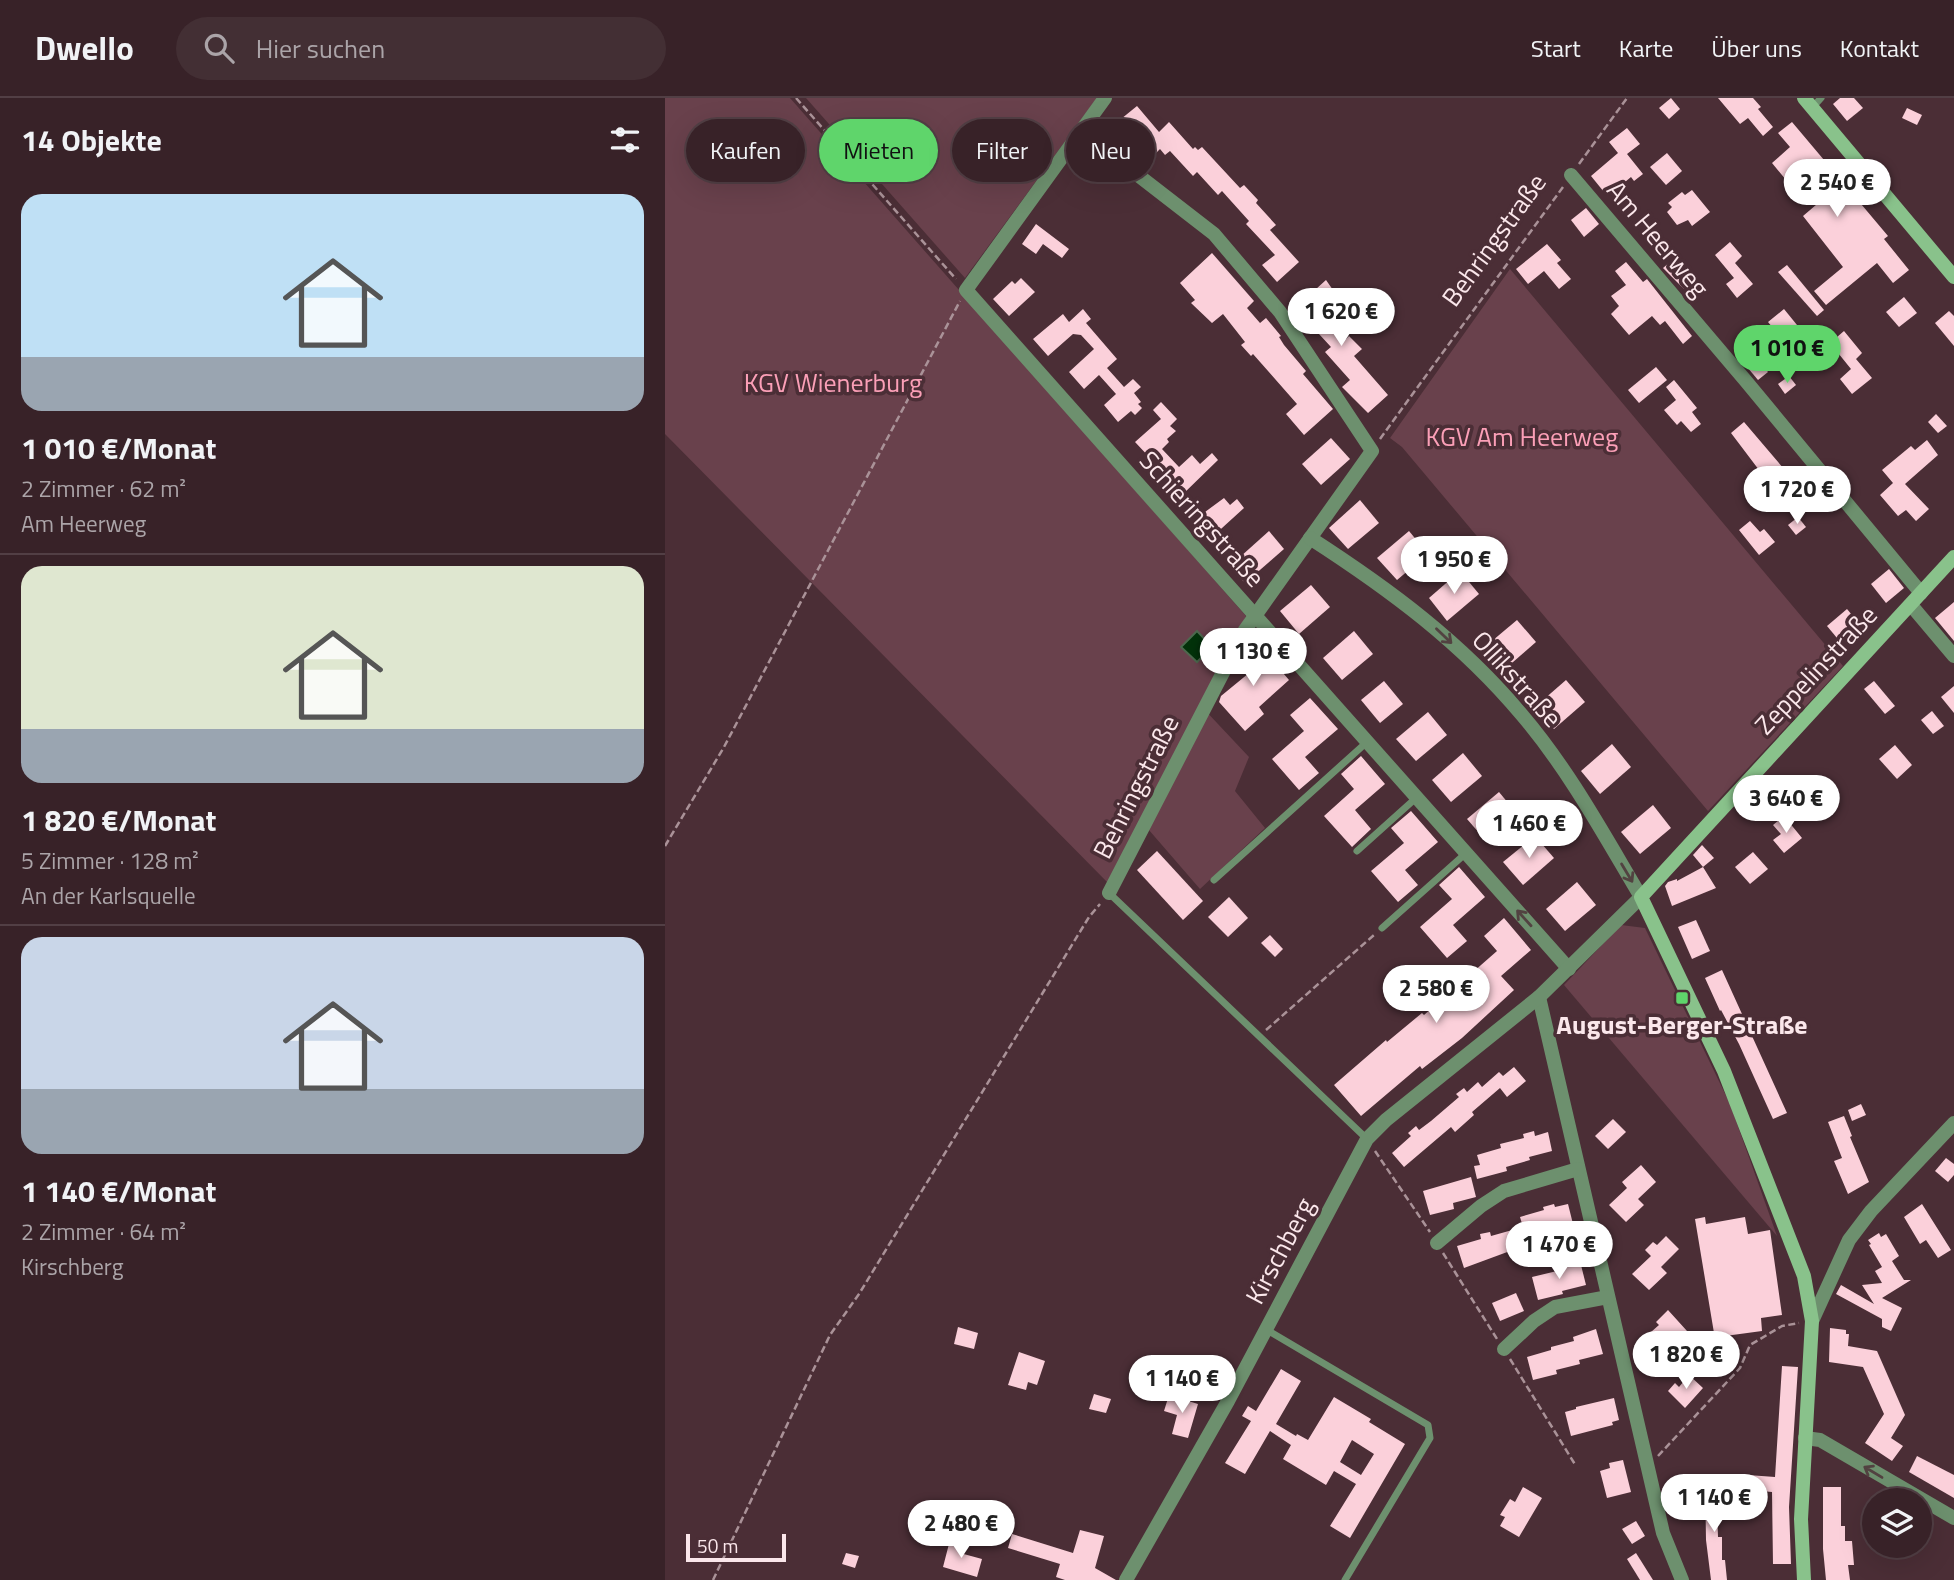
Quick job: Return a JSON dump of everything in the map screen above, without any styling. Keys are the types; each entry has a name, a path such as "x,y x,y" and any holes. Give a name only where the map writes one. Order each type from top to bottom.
{"street":[{"path":"1090,119 1105,98"},
{"path":"1812,101 1954,277"},
{"path":"966,290 1066,152"},
{"name":"Am Heerweg","path":"1571,175 1745,380 1916,599 1954,656"},
{"path":"1147,182 1214,234 1280,312 1372,451 1255,616"},
{"name":"Schieringstraße","path":"966,290 1569,969"},
{"name":"Ollikstraße","path":"1310,538 1375,579 1432,624 1522,714 1574,788 1641,897"},
{"name":"Zeppelinstraße","path":"1539,997 1641,897 1954,557"},
{"name":"Behringstraße","path":"1109,893 1245,630 1255,616"},
{"path":"1641,897 1724,1071 1804,1276 1812,1321 1801,1519 1804,1580"},
{"path":"1539,997 1664,1532 1682,1580"},
{"name":"Kirschberg","path":"1126,1580 1228,1401 1367,1139 1386,1120 1539,997"},
{"path":"1812,1321 1849,1240 1871,1211 1954,1123"},
{"path":"1437,1243 1481,1206 1504,1191 1578,1170"},
{"path":"1504,1349 1534,1321 1555,1307 1608,1297"},
{"path":"1805,1438 1820,1440 1954,1518"}],"lane":[{"path":"1214,880 1367,742"},
{"path":"1357,851 1416,798"},
{"path":"1382,928 1465,854"},
{"path":"1109,893 1367,1139"},
{"path":"1266,1330 1427,1425 1430,1438 1345,1580"}],"path":[{"path":"665,846 730,735 966,290 796,98"},
{"name":"Behringstraße","path":"1372,451 1627,98"},
{"path":"713,1580 830,1335 859,1294 1089,917 1109,893"},
{"path":"1260,1035 1382,928"},
{"path":"1367,1139 1437,1243 1576,1466"},
{"path":"1647,1460 1660,1456 1731,1378 1740,1368 1751,1345 1782,1325 1812,1321"}],"green space":[{"name":"KGV Wienerburg","path":"665,98 790,98 819,131 819,182 864,182 1246,616 1202,707 1249,757 1235,791 1265,828 1200,889 1142,822 1109,884 665,434"},
{"path":"806,98 1097,98 1082,119 1066,119 1066,140 1052,159 1052,119 952,119 952,182 1035,182 965,278 880,182 938,182 938,119 825,119"},
{"name":"KGV Am Heerweg","path":"1510,269 1843,666 1708,811 1402,447 1390,438"},
{"path":"1621,925 1645,928 1730,1104 1777,1236 1564,985"}],"shaded area":[{"path":"1197,631 1212,647 1197,662 1181,647"}],"building":[{"path":"1671,98 1680,109 1669,119 1659,108"},
{"path":"1718,98 1753,98 1761,107 1758,109 1773,127 1763,136 1748,118 1740,124"},
{"path":"1840,98 1854,98 1863,108 1847,121 1833,104"},
{"path":"1137,106 1148,119 1121,119"},
{"path":"1907,108 1922,115 1917,125 1902,118"},
{"path":"1169,122 1193,149 1202,147 1240,188 1244,185 1258,200 1256,203 1276,225 1270,230 1299,262 1277,282 1262,265 1275,255 1246,224 1249,221 1222,191 1218,195 1197,172 1193,176 1170,151 1165,155 1160,149 1156,153 1155,127 1159,132"},
{"path":"1792,122 1888,236 1884,239 1909,270 1893,283 1877,263 1826,305 1814,291 1843,267 1803,216 1830,193 1815,176 1796,192 1772,163 1790,147 1778,133"},
{"path":"1627,128 1640,144 1627,154 1643,174 1634,181 1631,177 1613,192 1610,187 1604,192 1591,176 1618,153 1609,142"},
{"path":"1667,153 1682,171 1666,185 1650,167"},
{"path":"1692,190 1710,212 1692,226 1688,220 1677,225 1667,212 1672,207 1668,203 1682,192 1685,195"},
{"path":"1586,208 1599,224 1584,237 1571,220"},
{"path":"1036,224 1069,249 1062,258 1043,244 1036,254 1022,244"},
{"path":"1730,242 1742,256 1735,263 1753,284 1737,298 1726,284 1734,278 1715,255"},
{"path":"1547,244 1561,260 1557,263 1571,279 1559,289 1544,271 1528,284 1516,269"},
{"path":"1212,253 1254,301 1247,308 1260,323 1266,318 1306,371 1303,374 1333,409 1304,435 1286,414 1297,404 1253,354 1251,356 1241,345 1245,342 1223,314 1212,323 1191,303 1195,300 1180,283"},
{"path":"1677,256 1687,268 1684,271 1695,283 1686,291 1663,268"},
{"path":"1626,262 1643,282 1647,279 1692,336 1683,344 1665,321 1660,325 1652,316 1629,335 1611,314 1619,306 1611,296 1626,285 1615,271"},
{"path":"1787,265 1824,310 1817,316 1778,272"},
{"path":"1021,278 1035,292 1009,316 993,299 1012,281 1015,284"},
{"path":"1326,280 1340,300 1324,315 1346,339 1349,336 1362,349 1354,356 1388,395 1368,413 1342,387 1350,380 1325,352 1331,347 1295,308"},
{"path":"1904,297 1917,313 1899,327 1886,312"},
{"path":"1083,309 1091,319 1086,323 1117,359 1107,368 1124,387 1133,379 1141,387 1134,393 1142,408 1135,415 1131,411 1118,422 1104,405 1116,394 1099,375 1084,389 1069,372 1094,349 1081,335 1073,334 1048,356 1033,339 1063,314 1069,322"},
{"path":"1784,309 1797,325 1793,328 1811,350 1790,367 1779,354 1788,346 1768,322"},
{"path":"1949,311 1954,316 1954,346 1935,323"},
{"path":"1844,331 1862,353 1856,359 1872,378 1852,394 1840,379 1851,369 1830,343"},
{"path":"1753,353 1768,372 1758,380 1742,361"},
{"path":"1656,367 1667,380 1639,403 1628,390"},
{"path":"1789,376 1796,385 1785,394 1778,384"},
{"path":"1674,380 1697,408 1692,412 1701,424 1691,432 1681,421 1677,425 1664,410 1676,400 1666,387"},
{"path":"1161,402 1177,419 1170,426 1176,431 1167,439 1169,442 1162,449 1179,467 1192,455 1200,464 1212,453 1218,460 1180,497 1165,480 1170,475 1154,456 1151,459 1135,442 1161,419 1153,410"},
{"path":"1936,414 1947,426 1938,433 1928,422"},
{"path":"1744,422 1795,482 1781,493 1761,469 1759,470 1731,433"},
{"path":"1331,438 1350,459 1321,485 1302,464"},
{"path":"1927,440 1938,455 1905,484 1929,509 1916,521 1906,510 1898,516 1880,495 1893,483 1882,470 1911,446 1915,450"},
{"path":"1800,477 1812,489 1803,497 1792,484"},
{"path":"1224,498 1230,505 1237,499 1244,508 1211,538 1185,509 1195,501 1205,512"},
{"path":"1360,500 1379,523 1348,549 1329,528"},
{"path":"1798,517 1806,527 1796,535 1788,525"},
{"path":"1750,521 1760,532 1764,529 1775,542 1759,555 1739,530"},
{"path":"1269,531 1284,549 1245,583 1230,566"},
{"path":"1409,531 1428,554 1397,580 1377,558"},
{"path":"1889,569 1904,588 1886,603 1871,584"},
{"path":"1460,571 1479,594 1447,621 1429,598"},
{"path":"1311,585 1330,607 1299,634 1280,611"},
{"path":"1954,602 1954,641 1935,618"},
{"path":"1847,609 1862,627 1842,644 1827,626"},
{"path":"1517,620 1536,642 1505,669 1486,646"},
{"path":"1354,631 1373,654 1342,680 1323,658"},
{"path":"1259,645 1289,680 1259,707 1264,714 1245,731 1219,702 1221,696 1249,673 1239,662"},
{"path":"1566,680 1585,702 1554,729 1535,707"},
{"path":"1384,681 1403,704 1380,723 1361,700"},
{"path":"1874,681 1895,706 1885,714 1864,689"},
{"path":"1954,686 1954,713 1941,697"},
{"path":"1310,698 1338,729 1305,757 1319,773 1299,790 1272,759 1304,731 1290,715"},
{"path":"1932,711 1944,726 1933,734 1921,720"},
{"path":"1428,712 1447,735 1416,761 1396,739"},
{"path":"1612,744 1631,767 1600,794 1581,771"},
{"path":"1895,745 1912,765 1897,779 1879,759"},
{"path":"1463,753 1482,776 1451,802 1432,780"},
{"path":"1361,756 1385,784 1355,810 1371,829 1352,847 1324,816 1354,789 1341,774"},
{"path":"1499,792 1518,815 1487,842 1467,819"},
{"path":"1653,805 1671,828 1640,854 1621,832"},
{"path":"1411,811 1438,842 1405,870 1418,885 1398,902 1371,871 1404,843 1391,828"},
{"path":"1784,816 1802,838 1784,853 1773,840 1781,834 1773,825"},
{"path":"1535,836 1554,858 1523,885 1503,862"},
{"path":"1702,845 1714,858 1703,867 1693,855"},
{"path":"1157,851 1203,901 1183,920 1137,870"},
{"path":"1753,852 1768,869 1750,884 1735,867"},
{"path":"1459,867 1485,897 1453,925 1467,941 1447,958 1420,927 1452,899 1439,885"},
{"path":"1703,867 1716,888 1672,906 1665,886 1668,882 1677,881"},
{"path":"1577,882 1596,905 1565,931 1546,909"},
{"path":"1229,897 1248,918 1228,937 1208,917"},
{"path":"1504,918 1531,950 1501,976 1514,990 1462,1038 1422,1069 1420,1066 1361,1116 1334,1085 1386,1040 1387,1042 1422,1013 1424,1015 1497,951 1484,936"},
{"path":"1696,920 1710,951 1692,959 1678,927"},
{"path":"1270,935 1283,949 1275,957 1261,943"},
{"path":"1722,970 1787,1113 1773,1119 1705,978"},
{"path":"1514,1067 1526,1081 1507,1097 1500,1088 1472,1112 1474,1115 1455,1132 1451,1127 1404,1167 1392,1153 1411,1136 1408,1133 1416,1126 1419,1130 1431,1121 1459,1097 1456,1094 1464,1088 1467,1092 1478,1082 1482,1087 1499,1072 1503,1076"},
{"path":"1861,1104 1866,1115 1852,1121 1848,1110"},
{"path":"1844,1116 1869,1182 1848,1194 1834,1161 1842,1158 1828,1122"},
{"path":"1613,1119 1626,1132 1608,1149 1595,1136"},
{"path":"1534,1131 1535,1136 1548,1132 1552,1151 1506,1167 1507,1171 1477,1179 1474,1166 1480,1165 1477,1155 1501,1148 1500,1144 1524,1138 1523,1134"},
{"path":"1946,1158 1954,1164 1954,1175 1948,1182 1935,1171"},
{"path":"1641,1165 1656,1182 1638,1199 1644,1205 1626,1222 1609,1205 1627,1188 1622,1182"},
{"path":"1471,1177 1476,1197 1453,1203 1454,1209 1430,1215 1423,1191"},
{"path":"1554,1204 1555,1207 1568,1204 1573,1224 1509,1245 1510,1251 1464,1268 1457,1246 1481,1239 1480,1234 1490,1232 1491,1236 1523,1227 1520,1217"},
{"path":"1922,1204 1951,1250 1938,1258 1926,1240 1920,1244 1904,1217"},
{"path":"1705,1217 1706,1224 1745,1217 1748,1234 1770,1230 1782,1315 1761,1318 1762,1331 1725,1336 1728,1350 1717,1351 1695,1219"},
{"path":"1879,1233 1881,1237 1886,1234 1899,1256 1892,1261 1904,1280 1911,1280 1882,1298 1902,1308 1891,1331 1882,1327 1882,1319 1836,1294 1841,1285 1874,1304 1862,1285 1882,1283 1875,1271 1882,1267 1868,1240"},
{"path":"1666,1236 1679,1249 1661,1267 1667,1273 1649,1290 1632,1274 1651,1256 1645,1250 1653,1242 1657,1245"},
{"path":"1580,1261 1586,1285 1538,1300 1532,1277 1557,1271 1556,1267"},
{"path":"1516,1293 1524,1311 1500,1321 1492,1303"},
{"path":"1668,1310 1687,1331 1678,1339 1681,1343 1671,1353 1651,1332 1659,1325 1656,1322"},
{"path":"958,1327 978,1333 974,1349 954,1344"},
{"path":"1830,1328 1846,1330 1846,1334 1849,1334 1848,1346 1877,1351 1905,1415 1891,1438 1903,1446 1892,1461 1865,1443 1884,1414 1863,1367 1829,1362"},
{"path":"1596,1329 1603,1354 1556,1370 1557,1374 1533,1380 1527,1357 1574,1341 1573,1337"},
{"path":"1019,1352 1045,1361 1037,1385 1028,1382 1026,1390 1008,1385"},
{"path":"1782,1366 1798,1367 1789,1507 1791,1564 1773,1564 1772,1492 1748,1490 1748,1475 1775,1477"},
{"path":"1281,1369 1301,1381 1276,1424 1308,1440 1334,1397 1405,1444 1350,1538 1330,1526 1356,1484 1334,1471 1326,1485 1283,1459 1291,1445 1270,1431 1245,1474 1225,1463 1251,1421 1242,1416 1248,1406 1256,1411","holes":["1352,1440 1374,1454 1361,1475 1340,1462"]},
{"path":"1689,1375 1703,1388 1685,1408 1668,1391 1675,1383 1679,1387"},
{"path":"1094,1394 1111,1399 1106,1413 1089,1409"},
{"path":"1169,1395 1198,1404 1188,1438 1172,1434 1177,1415 1164,1411"},
{"path":"1614,1398 1619,1420 1612,1422 1613,1425 1571,1436 1565,1412"},
{"path":"1917,1456 1954,1475 1954,1498 1909,1472"},
{"path":"1623,1460 1631,1492 1607,1498 1600,1471 1610,1468 1609,1463"},
{"path":"1705,1480 1716,1480 1718,1537 1722,1537 1722,1560 1725,1560 1727,1580 1711,1580 1706,1540"},
{"path":"1523,1487 1542,1498 1519,1537 1500,1526 1505,1517 1500,1515 1510,1499 1515,1502"},
{"path":"1823,1487 1841,1487 1841,1526 1845,1526 1845,1541 1852,1541 1854,1565 1848,1565 1850,1580 1826,1580"},
{"path":"1636,1521 1645,1536 1632,1544 1622,1529"},
{"path":"1080,1530 1104,1536 1095,1568 1116,1580 1065,1580 1056,1577 1060,1564 1008,1548 1012,1534 1073,1553"},
{"path":"950,1540 962,1543 960,1553 982,1559 977,1577 943,1567"},
{"path":"846,1553 859,1556 855,1568 842,1564"},
{"path":"1636,1553 1653,1580 1640,1580 1627,1559"}],"place":[{"name":"August-Berger-Straße","path":"1682,998"}]}
